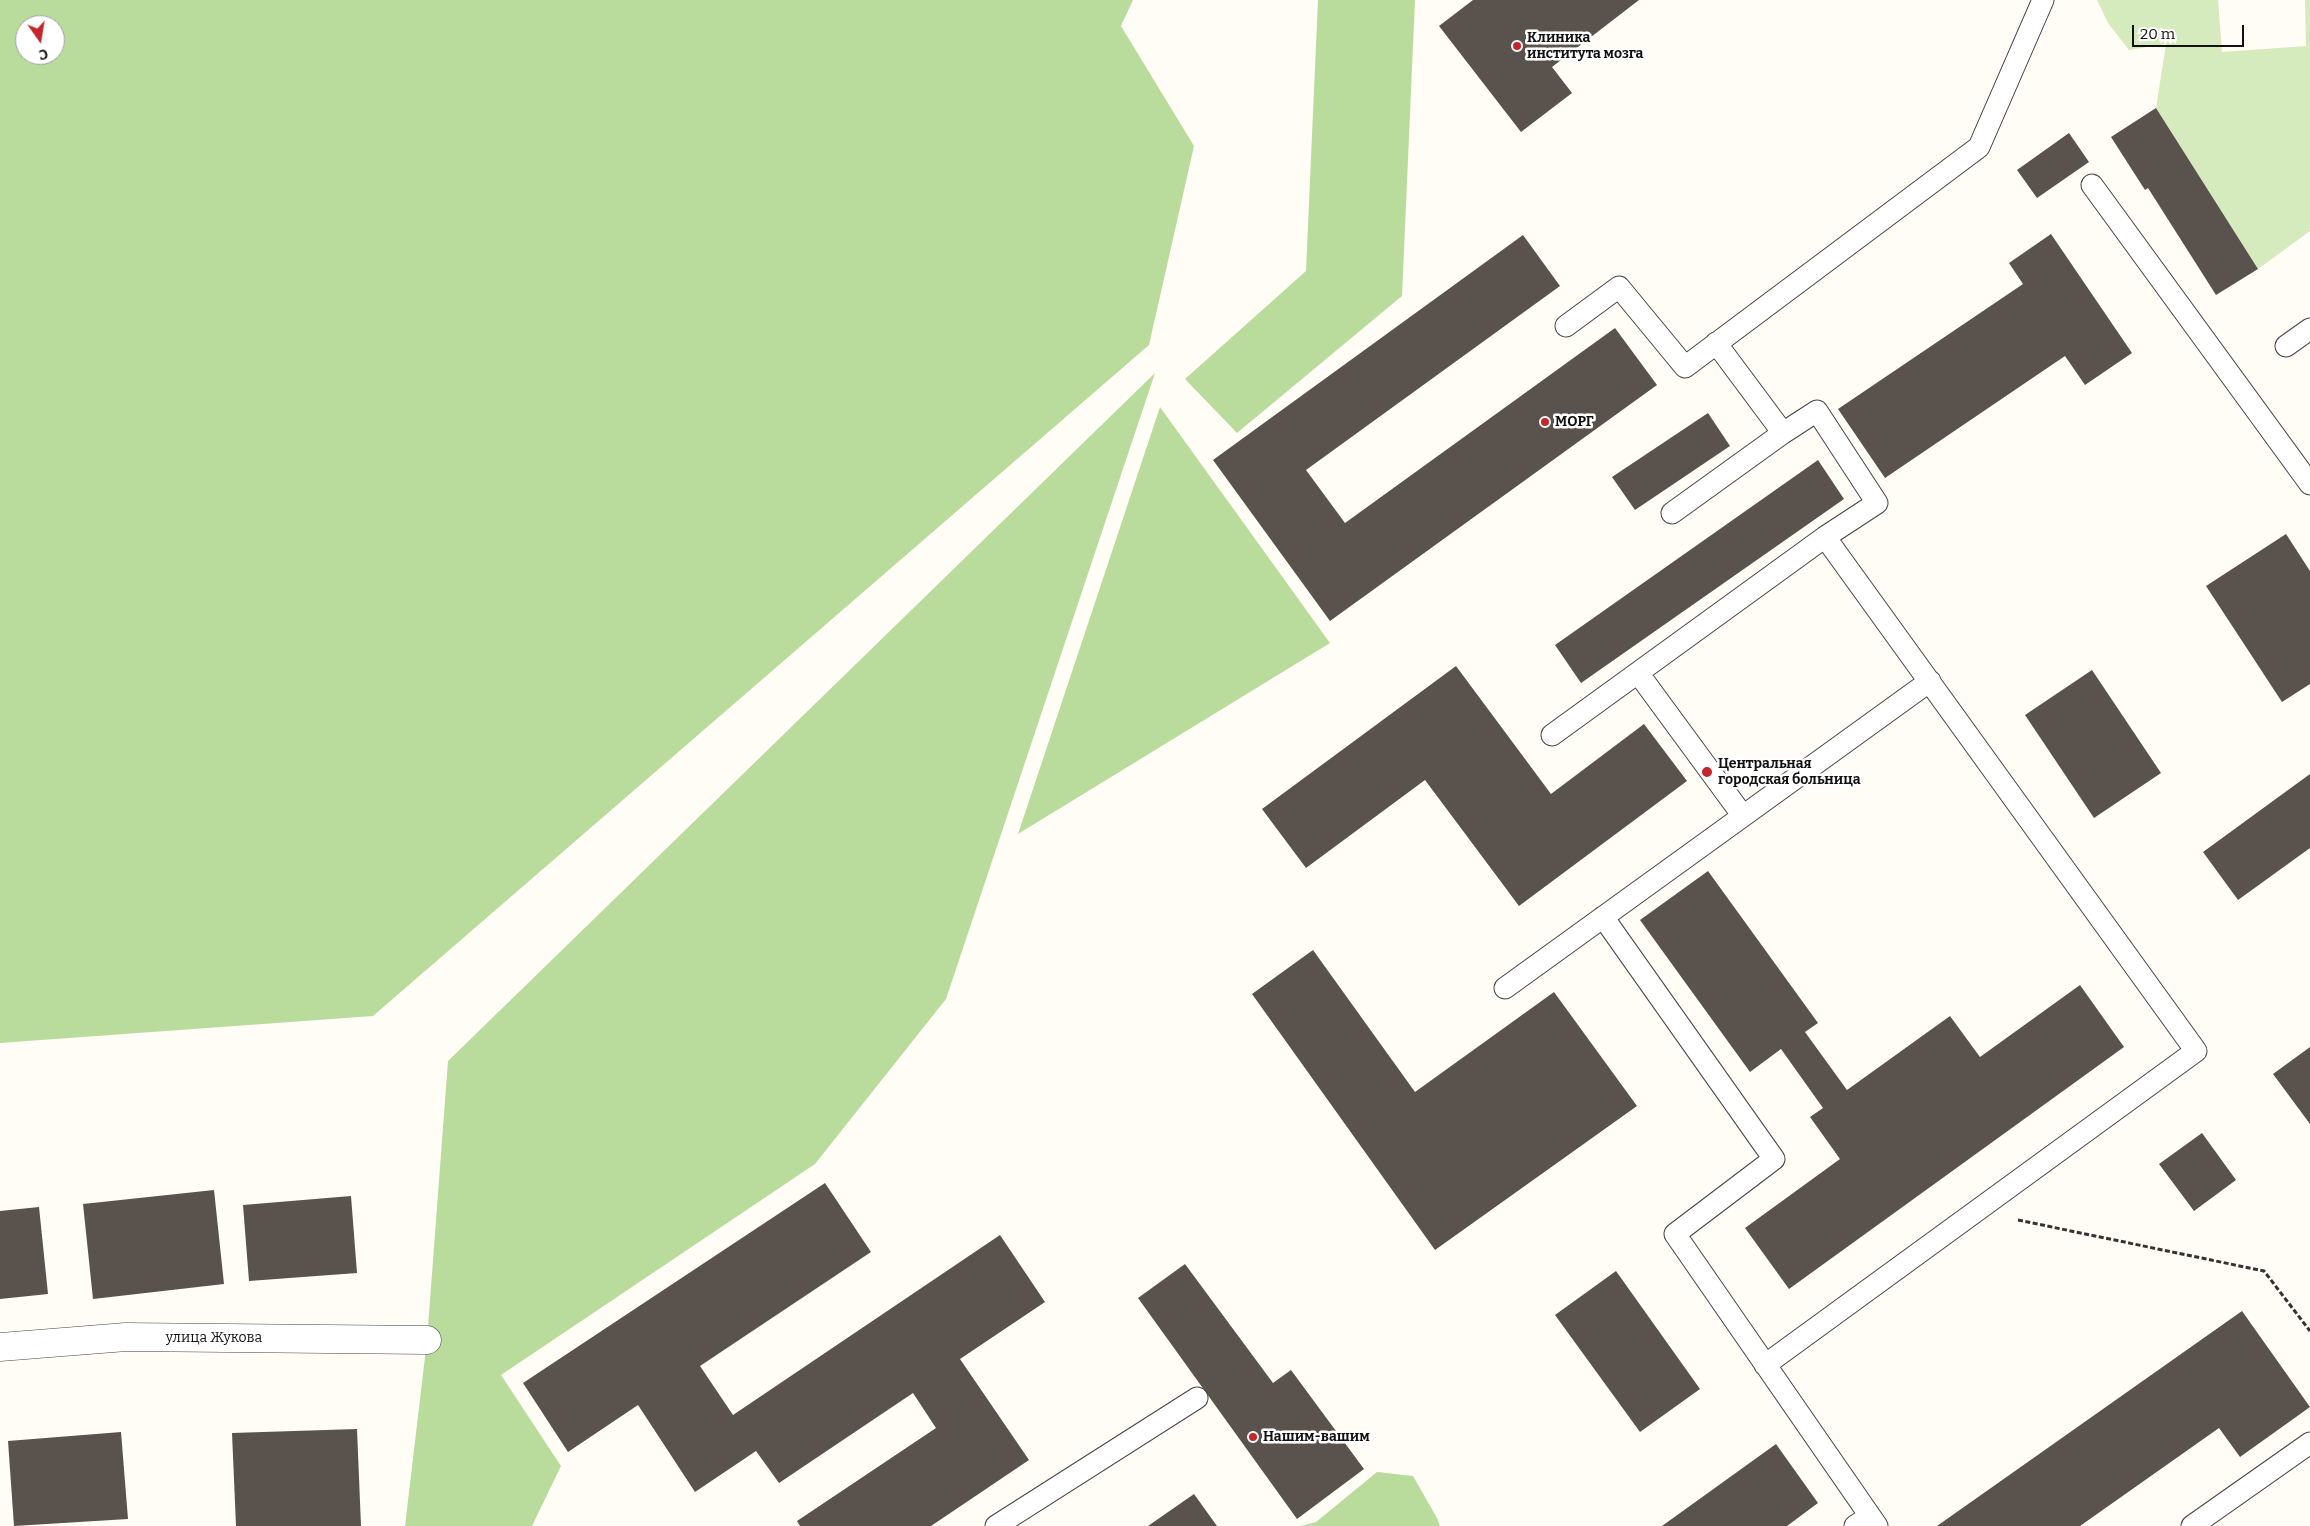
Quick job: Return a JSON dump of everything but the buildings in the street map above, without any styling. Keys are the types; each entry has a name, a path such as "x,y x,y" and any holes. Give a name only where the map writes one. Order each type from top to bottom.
{"street":[{"name":"улица Жукова","path":"0,1347 126,1338 427,1340"}],"lane":[{"path":"1566,326 1619,287 1685,367 1979,146 2043,0"},
{"path":"2092,185 2310,484"},
{"path":"2286,346 2310,329"},
{"path":"1716,344 1783,433"},
{"path":"1552,735 1825,536 1877,502 1817,411 1783,433 1672,513"},
{"path":"1765,1364 2196,1051 1825,536"},
{"path":"1638,673 1743,816"},
{"path":"1505,988 1930,682"},
{"path":"1604,917 1774,1159 1675,1234 1765,1364 1867,1523"},
{"path":"996,1526 1197,1398"},
{"path":"2192,1526 2310,1444"}],"path":[{"path":"1975,1212 2264,1271 2310,1331"}],"green space":[{"path":"0,0 1133,0 1121,26 1194,146 1149,345 373,1016 0,1043"},
{"path":"1318,0 1415,0 1402,296 1237,433 1185,379 1306,271"},
{"path":"2097,0 2218,0 2222,52 2306,46 2305,0 2310,0 2310,231 2258,269 2156,108 2166,44 2129,50 2108,23"},
{"path":"1155,373 946,999 815,1164 501,1375 561,1466 532,1526 405,1526 427,1340 448,1061"},
{"path":"1160,407 1330,643 1018,834"},
{"path":"1377,1472 1413,1476 1440,1526 1301,1526 1316,1522"}],"place":[{"name":"Клиника института мозга","path":"1517,46"},
{"name":"МОРГ","path":"1545,422"},
{"name":"Центральная городская больница","path":"1707,772"},
{"name":"Нашим-вашим","path":"1253,1437"}]}
